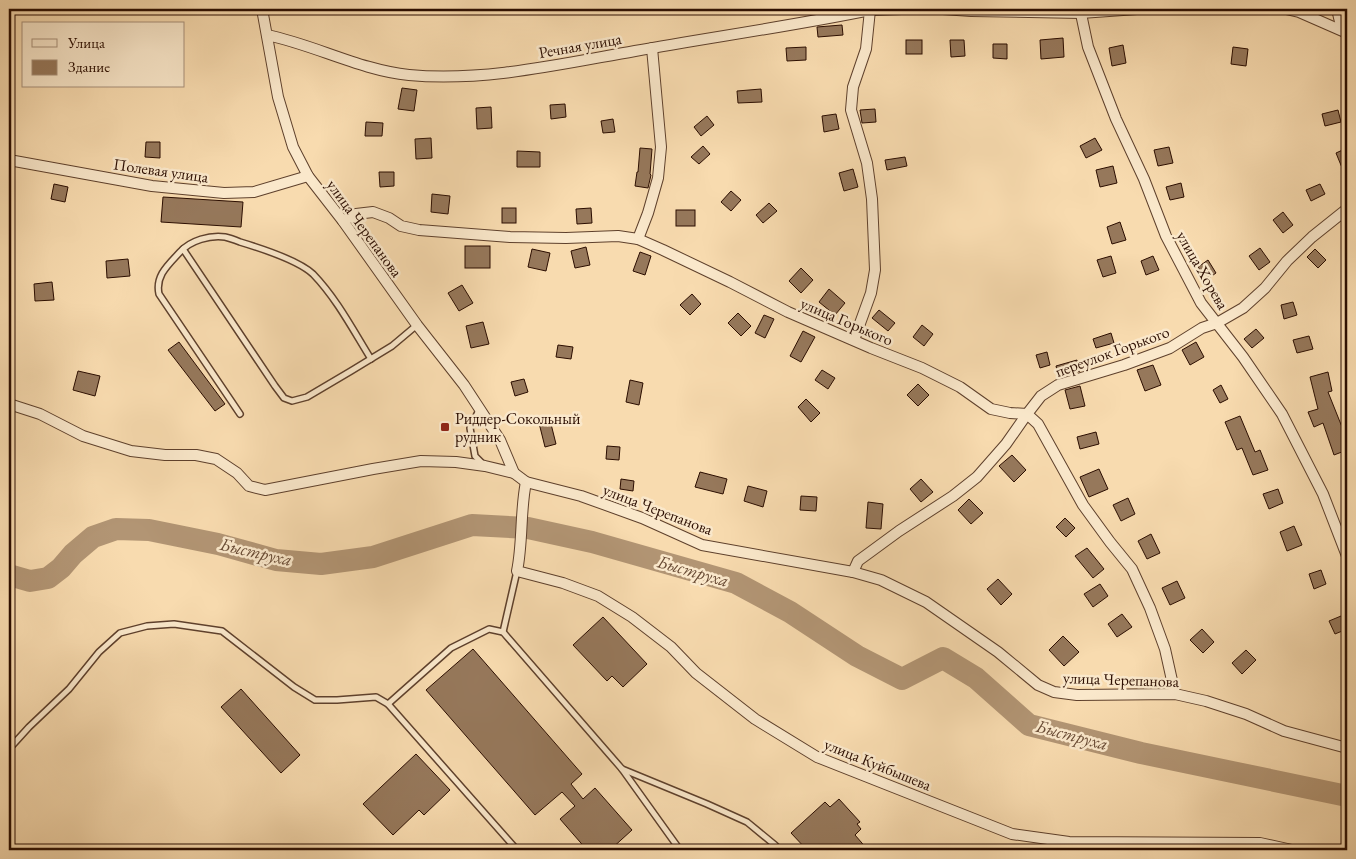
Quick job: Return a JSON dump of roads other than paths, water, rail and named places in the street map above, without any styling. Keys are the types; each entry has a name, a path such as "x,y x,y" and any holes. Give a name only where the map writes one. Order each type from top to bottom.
{"street":[{"name":"улица Черепанова","path":"262,9 278,97 293,146 308,176 464,386 500,440 514,473 526,482 581,496 634,514 702,545 853,572 881,580 926,602 998,652 1038,685 1054,692 1077,695 1175,694 1206,701 1246,714 1284,732 1347,748"},
{"name":"Речная улица","path":"267,35 287,39 382,70 409,75 455,76 521,71 870,10 902,9"},
{"path":"943,9 972,11 1137,9"},
{"path":"1286,9 1299,12 1345,32"},
{"path":"1337,9 1345,32"},
{"path":"854,340 871,293 875,270 872,199 866,163 852,110 853,87 866,48 870,10"},
{"name":"улица Хорева","path":"1081,11 1088,47 1116,119 1144,179 1166,236 1201,303 1243,357 1282,414 1323,494 1347,556"},
{"path":"638,239 658,178 661,147 652,48"},
{"name":"Полевая улица","path":"9,160 152,186 224,194 254,192 308,176"},
{"name":"переулок Горького","path":"853,572 858,561 868,553 898,531 953,496 976,477 1006,444 1040,396 1058,385 1124,365 1170,348 1202,328 1217,323 1243,308 1265,288 1305,243 1347,209"},
{"name":"улица Горького","path":"343,221 356,214 373,212 389,218 401,226 419,230 510,237 566,238 618,236 638,239 788,312 922,368 960,387 991,409 1027,414"},
{"path":"9,404 40,414 83,436 131,451 164,455 196,455 216,459 237,472 249,486 265,490 373,468 421,462 456,462 514,473"},
{"path":"1027,414 1038,424 1083,505 1132,569 1150,608 1165,649 1175,694"},
{"path":"516,571 520,557 522,500 526,482"},
{"name":"улица Куйбышева","path":"516,571 562,583 598,596 632,617 671,647 696,673 755,719 817,757 1012,834 1069,842 1184,847 1260,843 1292,850"}],"lane":[{"path":"240,414 160,294 157,285 166,268 183,249 194,242 208,238 226,237 287,258 312,273 338,304 371,359"},
{"path":"183,249 284,398 292,401 307,397 371,359 392,346 418,325"},
{"path":"479,409 470,428 475,456 485,466"},
{"path":"503,632 516,571"},
{"path":"9,749 69,689 98,652 120,633 147,626 174,624 222,631 294,687 315,700 376,697 388,704 517,850"},
{"path":"388,704 451,648 488,629 503,632 622,769 680,850"},
{"path":"622,769 747,822 780,850"}],"waterway":[{"name":"Быструха","path":"9,575 30,581 48,578 93,537 116,529 149,530 218,544 276,560 321,564 373,557 472,525 528,528 592,542 736,583 790,612 857,656 902,679 943,658 976,678 1029,725 1141,753 1347,796"}],"place":[{"name":"Риддер-Сокольный рудник","path":"445,427"}]}
